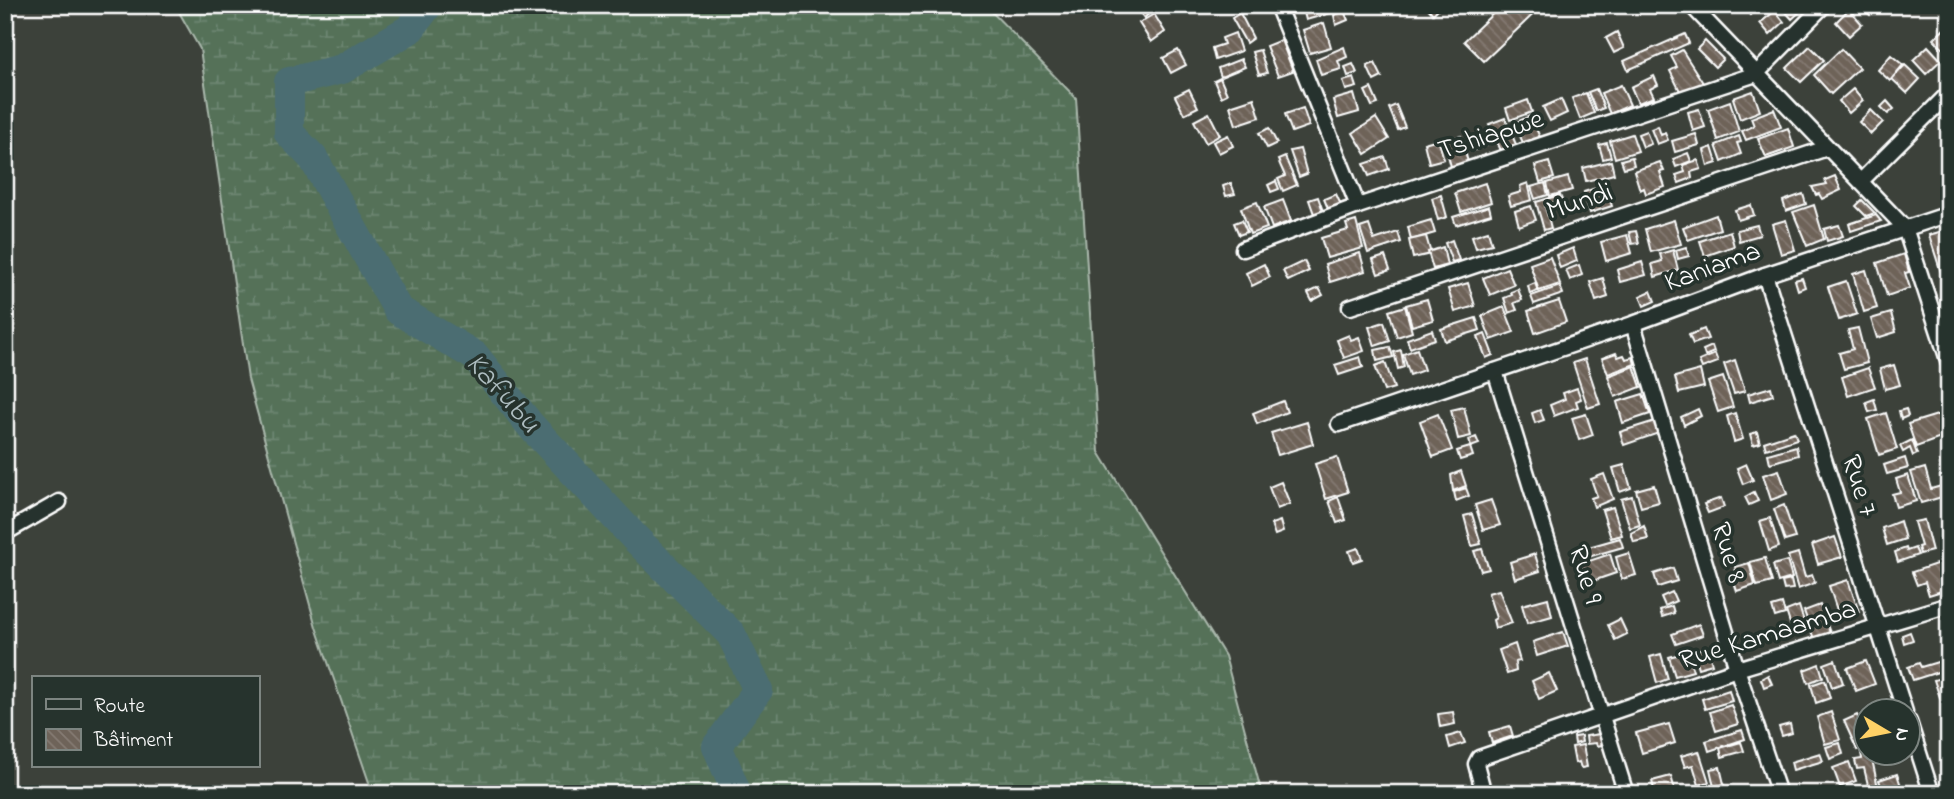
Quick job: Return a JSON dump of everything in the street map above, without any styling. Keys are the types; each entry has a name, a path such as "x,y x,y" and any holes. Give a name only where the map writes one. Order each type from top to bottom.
{"street":[{"path":"1277,5 1358,206"},
{"path":"1691,5 1905,228 1949,363"},
{"path":"1756,74 1824,5"},
{"name":"Tshiapwe","path":"1243,249 1358,206 1756,74"},
{"path":"1861,181 1949,93"},
{"name":"Mundi","path":"1350,307 1827,148"},
{"name":"Kaniama","path":"1339,424 1633,324 1765,275 1949,214"},
{"name":"Rue 7","path":"1765,275 1900,698"},
{"name":"Rue 8","path":"1633,324 1737,669 1779,794"},
{"name":"Rue 9","path":"1495,371 1626,794"},
{"path":"5,533 59,502"},
{"name":"Rue Kamaamba","path":"1484,794 1476,764 1479,758 1737,669 1949,605"},
{"path":"1923,766 1932,794"}],"green space":[{"path":"175,5 985,5 1076,98 1099,452 1225,656 1262,794 373,794 316,627 248,379 200,49"}],"building":[{"path":"1144,5 1151,12 1144,18 1138,10"},
{"path":"1236,5 1251,5 1252,8 1240,14"},
{"path":"1302,5 1332,5 1334,12 1306,20"},
{"path":"1425,5 1442,5 1433,14"},
{"path":"1502,5 1543,5 1484,61 1464,41"},
{"path":"1742,5 1761,5 1750,15"},
{"path":"1786,5 1798,5 1802,10 1792,19 1782,8"},
{"path":"1860,5 1879,5 1870,15"},
{"path":"1849,9 1862,24 1849,36 1836,22"},
{"path":"1344,11 1348,20 1336,25 1334,15"},
{"path":"1775,11 1784,22 1770,35 1760,23"},
{"path":"1240,13 1253,38 1246,43 1232,18"},
{"path":"1154,14 1165,32 1151,42 1139,23"},
{"path":"1324,23 1331,47 1310,53 1303,30"},
{"path":"1947,26 1949,49 1946,52 1934,39"},
{"path":"1617,32 1624,48 1614,53 1606,38"},
{"path":"1235,33 1241,51 1215,60 1212,48 1224,44 1222,38"},
{"path":"1685,34 1689,43 1628,70 1624,61"},
{"path":"1281,40 1293,71 1278,76 1266,46"},
{"path":"1705,41 1723,59 1715,67 1697,49"},
{"path":"1810,46 1824,60 1801,82 1787,68"},
{"path":"1928,46 1941,60 1926,74 1913,60"},
{"path":"1344,47 1347,57 1338,61 1341,69 1321,75 1316,59"},
{"path":"1841,49 1859,68 1831,94 1814,75"},
{"path":"1178,50 1186,65 1171,73 1163,58"},
{"path":"1260,50 1267,73 1259,75 1252,52"},
{"path":"1682,50 1705,86 1682,95 1670,71 1677,67 1671,56"},
{"path":"1891,55 1903,65 1890,81 1878,70"},
{"path":"1241,59 1245,67 1221,77 1218,68"},
{"path":"1375,63 1382,77 1374,81 1367,66"},
{"path":"1353,64 1357,73 1348,76 1345,67"},
{"path":"1905,65 1920,79 1907,93 1892,79"},
{"path":"1654,76 1658,85 1650,89 1654,97 1638,103 1631,87"},
{"path":"1220,78 1227,94 1221,97 1214,81"},
{"path":"1354,78 1357,87 1346,90 1343,81"},
{"path":"1621,85 1630,105 1610,114 1601,93"},
{"path":"1371,88 1378,104 1372,106 1365,91"},
{"path":"1189,89 1198,107 1184,114 1175,96"},
{"path":"1596,89 1604,108 1596,111 1588,92"},
{"path":"1853,89 1863,101 1849,113 1839,101"},
{"path":"1753,91 1760,111 1740,119 1733,98"},
{"path":"1586,93 1594,113 1580,119 1572,98"},
{"path":"1354,94 1359,112 1338,118 1333,100"},
{"path":"1254,98 1260,117 1236,125 1230,106"},
{"path":"1561,99 1567,113 1550,121 1543,107"},
{"path":"1528,100 1532,112 1510,120 1506,108"},
{"path":"1730,101 1739,132 1718,140 1708,109"},
{"path":"1887,101 1894,109 1888,114 1881,107"},
{"path":"1396,105 1405,127 1398,130 1389,108"},
{"path":"1303,108 1309,126 1292,132 1285,114"},
{"path":"1699,109 1705,127 1693,131 1688,112"},
{"path":"1774,109 1781,127 1746,140 1742,131 1754,126 1751,118"},
{"path":"1871,110 1883,122 1871,134 1859,122"},
{"path":"1209,113 1220,135 1206,143 1194,121"},
{"path":"1530,116 1540,137 1524,145 1514,123"},
{"path":"1376,118 1389,139 1366,154 1353,133"},
{"path":"1505,118 1517,147 1502,153 1489,124"},
{"path":"1658,126 1661,135 1665,133 1668,140 1657,144 1651,129"},
{"path":"1269,128 1277,143 1267,148 1259,133"},
{"path":"1788,128 1794,147 1766,157 1758,139"},
{"path":"1646,131 1651,144 1643,147 1638,134"},
{"path":"1487,132 1491,144 1472,151 1467,139"},
{"path":"1632,134 1638,151 1615,158 1610,141"},
{"path":"1696,134 1699,145 1675,152 1672,141"},
{"path":"1228,135 1233,146 1219,153 1213,142"},
{"path":"1461,136 1469,166 1452,170 1444,141"},
{"path":"1739,136 1741,142 1737,143 1741,154 1722,162 1716,145"},
{"path":"1438,139 1444,159 1429,163 1424,143"},
{"path":"1607,143 1611,157 1603,159 1599,145"},
{"path":"1712,147 1717,163 1708,166 1704,150"},
{"path":"1300,149 1307,174 1299,177 1290,151"},
{"path":"1688,153 1691,161 1676,167 1673,159"},
{"path":"1285,157 1297,185 1283,191 1278,179 1285,176 1278,160"},
{"path":"1385,157 1389,169 1369,176 1364,164"},
{"path":"1632,157 1634,165 1624,168 1621,160"},
{"path":"1698,160 1701,169 1691,172 1692,178 1679,183 1676,175 1685,172 1683,165"},
{"path":"1611,161 1614,174 1586,181 1583,168"},
{"path":"1549,162 1554,178 1540,182 1535,166"},
{"path":"1660,162 1664,171 1660,172 1665,187 1646,194 1644,188 1640,190 1634,171"},
{"path":"1835,176 1841,190 1822,199 1819,194 1816,195 1812,187 1827,184 1825,180"},
{"path":"1568,177 1572,190 1550,196 1547,183"},
{"path":"1276,181 1279,189 1271,192 1268,185"},
{"path":"1231,183 1235,194 1226,196 1223,186"},
{"path":"1485,183 1491,202 1461,212 1455,193"},
{"path":"1528,183 1532,200 1511,206 1508,196 1521,192 1520,186"},
{"path":"1545,183 1548,195 1535,199 1531,187"},
{"path":"1605,185 1612,206 1590,213 1584,192"},
{"path":"1336,194 1341,205 1329,211 1324,199"},
{"path":"1803,194 1806,204 1786,211 1783,201"},
{"path":"1441,195 1447,217 1438,220 1432,198"},
{"path":"1560,195 1562,200 1545,205 1551,228 1544,230 1536,202"},
{"path":"1318,197 1323,211 1314,214 1309,200"},
{"path":"1283,200 1291,221 1272,228 1264,207"},
{"path":"1862,200 1875,213 1866,216 1856,206"},
{"path":"1257,202 1267,228 1250,234 1241,208"},
{"path":"1751,205 1754,215 1738,220 1735,210"},
{"path":"1814,205 1824,239 1807,246 1793,212"},
{"path":"1489,206 1491,214 1456,225 1453,217"},
{"path":"1531,206 1536,220 1519,226 1515,211"},
{"path":"1716,215 1720,229 1688,240 1683,227"},
{"path":"1876,215 1881,221 1851,231 1849,224"},
{"path":"1242,220 1247,232 1239,235 1234,223"},
{"path":"1431,220 1435,233 1411,240 1408,227"},
{"path":"1674,220 1681,244 1651,252 1645,229"},
{"path":"1786,220 1795,250 1781,254 1772,224"},
{"path":"1356,221 1363,248 1327,258 1321,238 1348,230 1346,224"},
{"path":"1369,225 1374,240 1398,232 1401,242 1368,253 1360,228"},
{"path":"1757,225 1760,235 1739,241 1737,230"},
{"path":"1839,225 1843,236 1827,241 1824,229"},
{"path":"1949,229 1949,287 1946,288 1929,235"},
{"path":"1488,231 1492,244 1476,248 1472,236"},
{"path":"1636,231 1639,243 1632,244 1629,232"},
{"path":"1730,231 1734,246 1705,256 1700,241"},
{"path":"1627,235 1632,253 1606,261 1601,242"},
{"path":"1426,236 1431,254 1413,258 1409,240"},
{"path":"1452,240 1459,260 1452,262 1445,243"},
{"path":"1443,247 1447,265 1433,269 1428,252"},
{"path":"1686,247 1689,256 1678,259 1676,250"},
{"path":"1573,248 1577,261 1560,268 1556,255"},
{"path":"1673,250 1678,270 1655,277 1652,264 1662,261 1660,254"},
{"path":"1360,253 1365,271 1330,282 1325,264"},
{"path":"1904,254 1909,272 1905,273 1910,288 1887,296 1877,263"},
{"path":"1385,256 1390,270 1378,274 1373,260"},
{"path":"1550,257 1560,284 1539,291 1530,264"},
{"path":"1304,261 1309,271 1288,281 1283,271"},
{"path":"1642,262 1646,275 1620,282 1617,270"},
{"path":"1264,264 1270,277 1252,286 1246,273"},
{"path":"1579,265 1582,275 1570,280 1566,270"},
{"path":"1507,268 1514,285 1490,295 1483,278"},
{"path":"1866,270 1877,308 1864,312 1853,274"},
{"path":"1603,278 1608,297 1596,301 1590,282"},
{"path":"1802,278 1805,287 1798,290 1795,280"},
{"path":"1846,281 1857,314 1839,320 1828,287"},
{"path":"1468,283 1475,306 1455,312 1448,289"},
{"path":"1535,283 1538,291 1530,294 1528,286"},
{"path":"1560,286 1563,294 1534,304 1531,296"},
{"path":"1319,288 1323,295 1312,301 1308,293"},
{"path":"1518,289 1522,300 1514,303 1517,310 1509,313 1504,298"},
{"path":"1651,291 1655,301 1644,306 1640,296"},
{"path":"1427,299 1433,320 1412,326 1406,305"},
{"path":"1559,301 1566,322 1535,333 1528,311"},
{"path":"1405,306 1412,332 1397,337 1389,311"},
{"path":"1504,307 1514,332 1491,340 1482,316"},
{"path":"1891,313 1896,332 1877,338 1871,319"},
{"path":"1476,318 1480,330 1445,341 1441,329"},
{"path":"1384,322 1390,341 1375,346 1369,327"},
{"path":"1858,328 1867,363 1844,369 1839,353 1853,349 1848,330"},
{"path":"1704,329 1708,339 1693,344 1689,335"},
{"path":"1432,330 1435,339 1410,348 1407,339"},
{"path":"1485,334 1493,355 1486,358 1478,337"},
{"path":"1349,335 1351,340 1359,337 1364,351 1344,358 1337,340"},
{"path":"1712,346 1714,352 1705,356 1703,350"},
{"path":"1390,347 1393,357 1377,361 1375,350"},
{"path":"1417,349 1424,370 1410,375 1403,354"},
{"path":"1401,350 1404,367 1398,369 1394,352"},
{"path":"1616,353 1618,357 1624,355 1626,359 1633,357 1635,364 1608,374 1602,358"},
{"path":"1715,354 1718,362 1702,368 1699,361"},
{"path":"1360,357 1363,367 1339,375 1335,365"},
{"path":"1585,359 1600,404 1588,408 1573,363"},
{"path":"1735,360 1745,391 1734,394 1724,364"},
{"path":"1385,362 1394,388 1384,391 1375,366"},
{"path":"1894,365 1900,385 1885,389 1880,369"},
{"path":"1634,366 1641,387 1615,397 1608,376"},
{"path":"1868,368 1875,387 1848,396 1842,377"},
{"path":"1700,370 1704,387 1679,393 1675,377"},
{"path":"1723,377 1733,407 1718,412 1708,382"},
{"path":"1771,387 1773,395 1750,402 1748,394"},
{"path":"1577,388 1581,399 1576,401 1578,407 1554,416 1550,405 1565,399 1563,393"},
{"path":"1643,394 1650,414 1623,423 1617,402"},
{"path":"1874,399 1877,410 1869,412 1866,402"},
{"path":"1283,401 1287,412 1257,424 1253,413"},
{"path":"1464,407 1471,436 1458,439 1451,410"},
{"path":"1698,409 1701,416 1684,425 1681,417"},
{"path":"1906,409 1908,416 1901,419 1899,411"},
{"path":"1540,410 1544,420 1535,423 1532,413"},
{"path":"1735,413 1743,439 1734,442 1727,416"},
{"path":"1886,413 1897,449 1879,455 1868,419"},
{"path":"1944,413 1949,425 1949,435 1916,447 1908,424"},
{"path":"1438,414 1452,450 1433,457 1420,421"},
{"path":"1586,414 1593,435 1579,440 1572,418"},
{"path":"1655,421 1659,433 1624,445 1620,432"},
{"path":"1307,422 1313,444 1278,455 1271,433"},
{"path":"1757,432 1760,443 1753,445 1750,434"},
{"path":"1794,432 1797,439 1766,449 1764,442"},
{"path":"1476,437 1479,444 1471,447 1469,440"},
{"path":"1912,440 1917,454 1913,456 1910,448 1903,452 1900,446"},
{"path":"1796,446 1798,455 1770,463 1768,454"},
{"path":"1470,447 1473,456 1460,460 1457,451"},
{"path":"1337,457 1348,492 1326,499 1315,464"},
{"path":"1905,458 1908,468 1887,474 1884,465"},
{"path":"1949,459 1949,495 1921,503 1911,472 1925,468 1931,489 1948,484 1941,461"},
{"path":"1746,464 1753,480 1743,484 1737,468"},
{"path":"1624,465 1631,488 1620,492 1613,468"},
{"path":"1779,470 1787,494 1771,500 1763,475"},
{"path":"1461,471 1466,486 1453,491 1451,475"},
{"path":"1604,474 1613,499 1594,507 1591,498 1597,496 1591,479"},
{"path":"1908,475 1916,501 1896,507 1892,494 1900,492 1896,479"},
{"path":"1281,482 1290,504 1277,509 1269,487"},
{"path":"1654,485 1659,502 1641,507 1636,490"},
{"path":"1466,488 1469,496 1456,501 1454,492"},
{"path":"1754,492 1758,501 1749,505 1745,497"},
{"path":"1632,496 1640,525 1630,528 1621,499"},
{"path":"1338,497 1346,520 1337,523 1329,501"},
{"path":"1721,498 1724,507 1708,513 1704,504"},
{"path":"1491,500 1500,525 1483,530 1475,505"},
{"path":"1784,505 1795,538 1785,541 1774,509"},
{"path":"1613,507 1622,535 1611,538 1602,510"},
{"path":"1472,514 1481,544 1472,546 1464,516"},
{"path":"1770,518 1779,547 1769,551 1760,521"},
{"path":"1924,520 1932,551 1920,554 1918,547 1921,546 1914,522"},
{"path":"1280,521 1283,532 1275,535 1271,524"},
{"path":"1900,521 1905,539 1887,545 1882,528"},
{"path":"1644,526 1648,539 1634,542 1631,533"},
{"path":"1835,537 1842,557 1818,564 1812,545"},
{"path":"1620,538 1623,547 1588,557 1585,548"},
{"path":"1358,548 1362,559 1353,562 1349,551"},
{"path":"1906,548 1907,551 1915,548 1918,555 1898,562 1895,552"},
{"path":"1482,549 1489,569 1481,571 1474,551"},
{"path":"1629,553 1636,575 1622,579 1616,557"},
{"path":"1798,553 1805,577 1812,575 1815,583 1798,589 1788,556"},
{"path":"1535,554 1540,571 1515,579 1510,562"},
{"path":"1610,554 1616,573 1587,583 1580,564"},
{"path":"1765,558 1772,582 1757,586 1750,562"},
{"path":"1787,561 1792,578 1778,582 1773,565"},
{"path":"1949,562 1949,581 1943,564"},
{"path":"1749,563 1755,585 1737,591 1734,582 1738,581 1735,567"},
{"path":"1939,563 1948,589 1929,595 1925,582 1917,585 1912,572"},
{"path":"1673,568 1677,581 1658,587 1654,574"},
{"path":"1791,580 1793,589 1784,590 1782,582"},
{"path":"1848,580 1859,612 1840,619 1829,586"},
{"path":"1499,590 1512,623 1495,628 1493,620 1496,618 1488,593"},
{"path":"1672,592 1676,601 1665,606 1661,597"},
{"path":"1548,598 1552,616 1527,623 1522,605"},
{"path":"1782,604 1785,614 1775,617 1772,607"},
{"path":"1820,605 1830,633 1814,639 1804,611"},
{"path":"1672,606 1674,613 1662,617 1660,610"},
{"path":"1799,606 1807,631 1794,636 1786,611"},
{"path":"1620,619 1627,634 1615,640 1608,625"},
{"path":"1699,624 1703,635 1676,644 1672,634"},
{"path":"1563,632 1568,646 1537,656 1533,642"},
{"path":"1910,632 1913,640 1904,643 1902,635"},
{"path":"1515,644 1520,661 1515,662 1516,671 1507,674 1499,650"},
{"path":"1707,647 1712,664 1698,668 1693,651"},
{"path":"1687,652 1693,671 1675,676 1669,657"},
{"path":"1661,654 1668,679 1657,683 1650,657"},
{"path":"1835,660 1843,683 1832,687 1824,664"},
{"path":"1866,661 1875,684 1856,691 1847,668"},
{"path":"1941,661 1944,670 1913,680 1908,667 1919,663 1921,667"},
{"path":"1819,664 1823,677 1808,683 1804,670"},
{"path":"1549,673 1557,691 1539,699 1532,681"},
{"path":"1768,675 1772,684 1764,687 1761,679"},
{"path":"1949,676 1949,710 1945,712 1934,680"},
{"path":"1825,680 1830,698 1816,703 1811,685"},
{"path":"1729,690 1732,701 1705,709 1702,699"},
{"path":"1731,705 1738,724 1716,731 1710,712"},
{"path":"1453,712 1455,724 1440,727 1438,714"},
{"path":"1831,712 1840,740 1825,744 1817,717"},
{"path":"1853,717 1853,741 1844,721"},
{"path":"1669,724 1675,743 1642,753 1636,733"},
{"path":"1790,724 1792,733 1782,736 1779,727"},
{"path":"1510,726 1513,736 1492,743 1489,732"},
{"path":"1742,730 1745,739 1709,751 1706,741"},
{"path":"1461,733 1465,743 1450,748 1447,737"},
{"path":"1600,734 1602,745 1587,744 1586,736"},
{"path":"1581,736 1582,742 1575,744 1574,737"},
{"path":"1741,742 1744,751 1722,757 1720,748"},
{"path":"1840,743 1843,754 1830,759 1826,747"},
{"path":"1583,745 1587,767 1581,768 1579,762 1575,763 1572,747"},
{"path":"1699,751 1709,782 1699,785 1693,765 1685,767 1681,756"},
{"path":"1820,753 1823,761 1793,770 1791,762"},
{"path":"1849,762 1856,781 1840,787 1833,768"},
{"path":"1720,767 1724,784 1714,787 1710,769"},
{"path":"1864,768 1874,768 1878,788 1869,789"},
{"path":"1897,774 1901,786 1883,792 1879,780"},
{"path":"1671,776 1676,794 1655,794 1652,781"}],"waterway":[{"name":"Kafubu","path":"428,5 410,29 342,69 289,82 289,133 313,158 398,310 475,356 531,426 635,538 731,634 758,690 717,746 737,794"}]}
